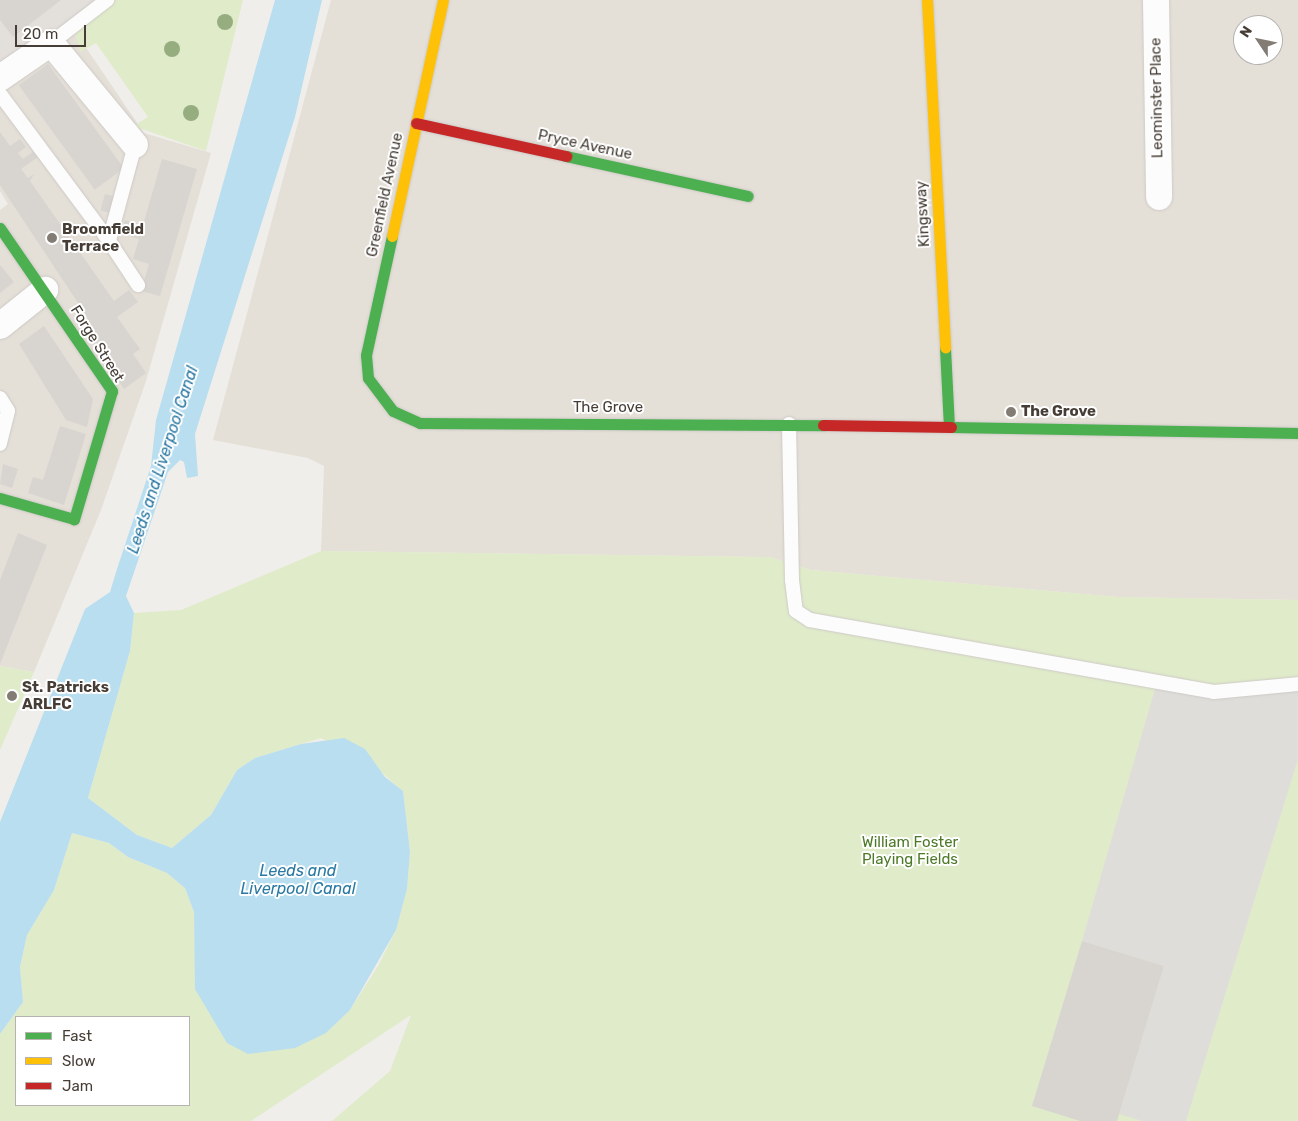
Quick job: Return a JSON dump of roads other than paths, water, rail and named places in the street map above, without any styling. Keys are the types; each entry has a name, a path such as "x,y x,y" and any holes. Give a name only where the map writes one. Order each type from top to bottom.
{"street":[{"name":"Greenfield Avenue","path":"377,395 368,378 366,355 443,0"},
{"name":"Kingsway","path":"927,0 949,426"},
{"name":"Leominster Place","path":"1156,0 1159,197"},
{"path":"0,78 51,43 135,146"},
{"name":"Pryce Avenue","path":"416,124 748,196"},
{"name":"Forge Street","path":"0,228 45,290 112,391 74,519 0,498"},
{"path":"0,326 45,290"},
{"name":"The Grove","path":"377,395 393,411 420,423 949,426 1298,434"}],"lane":[{"path":"51,43 108,0"},
{"path":"0,94 138,285"},
{"path":"108,241 135,146"},
{"path":"0,398 4,412 0,444"},
{"path":"789,424 792,580 796,611 810,620 1214,692 1298,684"}],"water":[{"name":"Leeds and Liverpool Canal","path":"275,0 322,0 295,117 195,434 198,476 187,478 184,462 180,460 168,472 126,596 134,613 130,651 88,798 137,835 172,848 211,815 237,770 255,758 301,744 344,738 365,749 385,777 403,791 410,852 407,889 396,930 350,1010 326,1033 295,1048 248,1054 227,1043 195,989 194,912 185,888 167,873 128,857 109,843 72,833 54,890 27,935 20,967 23,1002 0,1034 0,822 85,609 110,592 151,466 156,420"}],"place":[{"name":"Broomfield Terrace","path":"52,238"},
{"name":"The Grove","path":"1011,412"},
{"name":"St. Patricks ARLFC","path":"12,696"}],"park label":[{"name":"William Foster Playing Fields","path":"910,850"}]}
